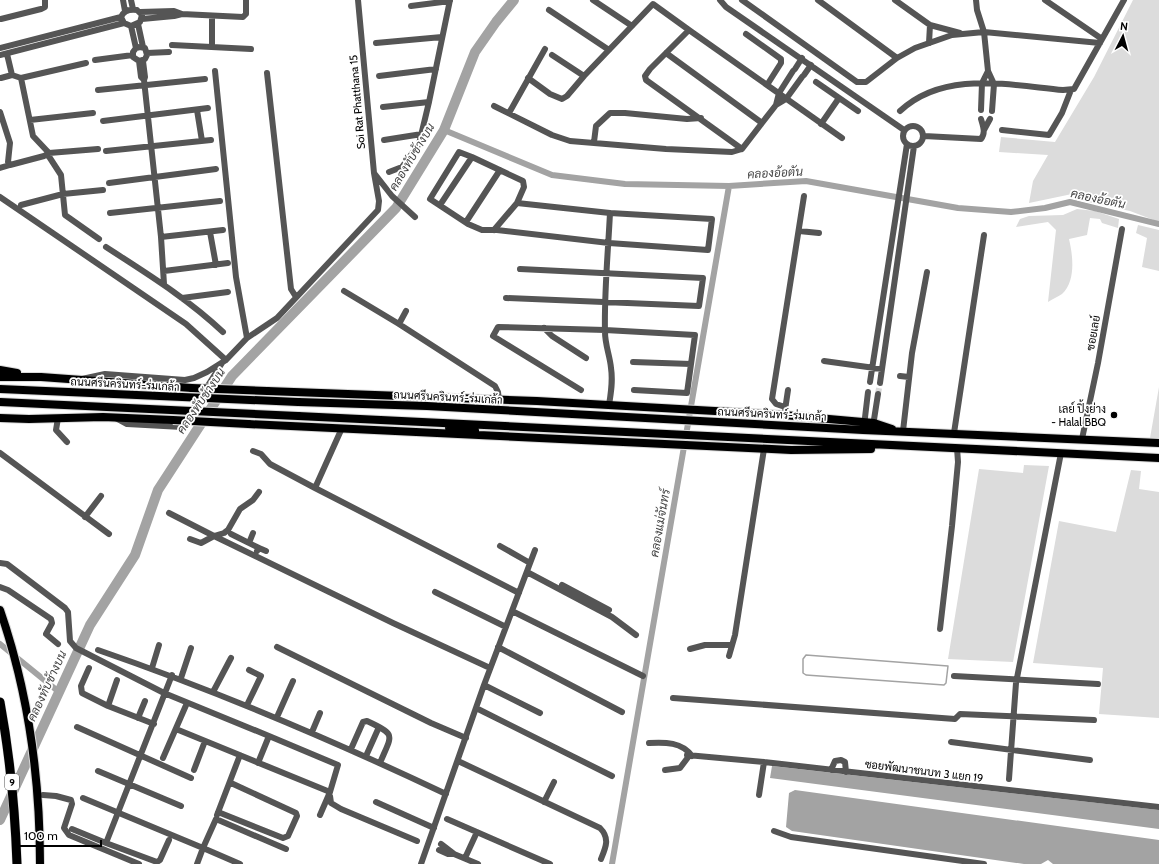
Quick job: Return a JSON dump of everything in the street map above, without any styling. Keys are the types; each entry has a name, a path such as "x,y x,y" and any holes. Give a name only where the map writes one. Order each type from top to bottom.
{"highway":[{"name":"9","path":"0,702 12,784 17,864"}],"main road":[{"path":"0,370 41,377"},
{"path":"0,377 41,377"},
{"name":"ถนนศรีนครินทร์-ร่มเกล้า","path":"41,377 78,381 192,388 706,410 785,411 864,426"},
{"name":"ถนนศรีนครินทร์-ร่มเกล้า","path":"0,389 427,406 704,422 873,426 899,431 1159,443"},
{"path":"427,406 513,401"},
{"path":"0,402 675,433 894,446 1159,458"},
{"path":"0,418 112,417 512,438 764,449 853,450 894,446"},
{"path":"416,421 512,438"},
{"path":"0,610 22,688 31,745 37,790 40,864"}],"street":[{"path":"0,19 41,9 45,6 45,0"},
{"path":"123,0 124,23"},
{"path":"131,0 133,9"},
{"path":"2,52 123,14 133,9 140,12 174,11 182,14 242,17 246,14 246,0"},
{"name":"Soi Rat Phatthana 15","path":"224,361 247,338 277,318 378,210 379,201 374,173 358,0"},
{"path":"593,0 632,26"},
{"path":"647,0 842,138"},
{"path":"720,0 726,7 802,58 904,130"},
{"path":"742,0 857,82 866,82 897,58 929,43 952,35 984,32 1102,41"},
{"path":"818,0 897,58"},
{"path":"895,0 930,25 965,34"},
{"path":"976,0 977,10 984,32 988,71 994,84 992,111"},
{"path":"1045,0 1102,41"},
{"path":"389,172 402,167 419,144 450,1 411,6"},
{"path":"900,111 911,101 931,91 952,85 982,83 1071,90 1076,88 1123,1"},
{"path":"528,78 550,94 562,99 567,96 652,4"},
{"path":"549,10 609,50"},
{"path":"140,12 140,22 147,57 141,61"},
{"path":"2,52 124,23 131,26 140,22 182,14"},
{"path":"212,16 212,47"},
{"path":"929,43 930,25"},
{"path":"131,26 136,48 133,55"},
{"path":"689,30 647,73 646,80 701,118 742,149"},
{"path":"746,34 781,59 781,63 767,85"},
{"path":"376,43 442,37"},
{"path":"172,45 251,48"},
{"path":"136,48 169,52"},
{"path":"508,113 544,49"},
{"path":"2,52 12,75"},
{"path":"666,54 762,123"},
{"path":"95,60 133,55 141,61 145,77 144,82 161,237 164,284"},
{"path":"552,55 584,76"},
{"path":"494,106 562,139 722,153 742,149 776,104 778,93 802,58"},
{"path":"0,77 12,75 21,78 86,63"},
{"path":"776,104 786,99 811,65"},
{"path":"379,76 436,69"},
{"path":"215,71 236,277 247,338"},
{"path":"981,110 982,83 988,71"},
{"path":"268,73 291,289 296,297"},
{"path":"21,78 33,136 48,154 61,175 65,216 99,239"},
{"path":"98,90 144,82 205,78"},
{"path":"816,82 858,111"},
{"path":"1002,130 1049,134 1062,114 1071,90"},
{"path":"821,124 839,98"},
{"path":"383,107 429,102"},
{"path":"103,121 208,108"},
{"path":"197,110 202,141"},
{"path":"0,112 3,130 10,143 8,162 10,165"},
{"path":"30,120 93,113"},
{"path":"594,142 596,126 610,113 687,119 701,118"},
{"path":"924,136 981,139 984,135 981,119"},
{"path":"984,130 990,119"},
{"path":"870,382 907,144 903,137 904,130 908,127 916,126 920,128 924,136"},
{"path":"384,140 422,134"},
{"path":"907,144 914,146 919,144 924,136"},
{"path":"106,151 211,140"},
{"path":"880,383 914,146"},
{"path":"0,168 48,154 98,149"},
{"path":"494,230 517,203 524,183 500,170 459,152 430,199 466,222 482,230 494,230 609,244 708,250 712,219 610,213 517,203"},
{"path":"440,205 472,157"},
{"path":"109,182 216,169"},
{"path":"466,222 500,170"},
{"path":"374,173 392,196 415,218"},
{"path":"21,205 63,194 103,190"},
{"path":"788,390 785,411 772,399 804,196"},
{"path":"0,197 186,324 224,361"},
{"path":"110,213 220,201"},
{"path":"609,405 612,379 611,367 605,346 605,330 610,213"},
{"name":"ซอยเลย์","path":"1082,439 1098,363 1122,229"},
{"path":"161,237 223,230"},
{"path":"798,231 819,233"},
{"path":"210,232 216,264"},
{"path":"954,433 984,234"},
{"path":"106,247 164,284 201,311 223,332"},
{"path":"164,271 228,263"},
{"path":"506,298 699,306 703,278 520,269"},
{"path":"899,431 926,272"},
{"path":"344,291 399,324 495,386 498,392 499,400"},
{"path":"182,298 228,292"},
{"path":"399,324 406,311"},
{"path":"581,390 493,336 498,327 605,330 695,335 687,393 634,390"},
{"path":"544,328 552,336 586,358"},
{"path":"78,381 94,375 104,374 185,380 200,376 224,361"},
{"path":"112,417 128,424 182,427 224,361"},
{"path":"824,361 882,369"},
{"path":"633,362 691,364"},
{"path":"103,382 101,377 104,374"},
{"path":"900,376 909,377"},
{"path":"864,426 868,392"},
{"path":"873,426 878,394"},
{"path":"58,418 56,430 67,442"},
{"path":"315,488 342,428"},
{"path":"940,629 958,462 957,448"},
{"path":"729,656 764,449"},
{"path":"252,451 261,454 270,464 315,488 519,593"},
{"path":"0,453 109,534"},
{"path":"1009,779 1018,679 1061,453"},
{"path":"190,539 199,543 228,530 240,508 253,500 259,492"},
{"path":"85,517 101,496"},
{"path":"169,513 255,556 490,668"},
{"path":"249,543 253,533"},
{"path":"231,534 266,551"},
{"path":"500,546 530,562"},
{"path":"255,556 259,548"},
{"path":"421,864 435,845 434,828 490,668 535,550"},
{"path":"0,563 7,564 65,608 68,612 70,641 76,648 164,693 338,765 330,792 320,815"},
{"path":"527,572 609,610"},
{"path":"562,585 568,591 612,617 636,635"},
{"path":"0,587 8,590 51,619 52,623 46,634 58,644"},
{"path":"435,592 506,627"},
{"path":"512,611 643,676"},
{"path":"152,668 159,645"},
{"path":"690,649 705,645 732,645"},
{"path":"278,647 431,723 466,738"},
{"path":"181,678 191,648"},
{"path":"498,648 622,712"},
{"path":"98,650 181,678 277,717 351,749 446,794"},
{"path":"213,692 221,674 231,658"},
{"path":"89,668 81,686 81,691 108,706 154,724"},
{"path":"246,705 261,676 249,670"},
{"path":"106,843 172,675"},
{"path":"954,676 1098,684"},
{"path":"108,706 118,680"},
{"path":"277,717 293,681"},
{"path":"484,685 540,713"},
{"path":"673,698 955,719 960,714 1094,720"},
{"path":"138,718 145,701"},
{"path":"163,758 187,703"},
{"path":"476,708 612,776"},
{"path":"312,732 320,713"},
{"path":"351,749 363,722 367,721 388,732 390,738 380,763"},
{"path":"77,727 191,778"},
{"path":"366,756 379,727"},
{"path":"176,729 330,792"},
{"path":"258,763 270,736"},
{"path":"194,770 205,741"},
{"path":"649,742 672,744 688,750 689,756 680,768 665,770"},
{"path":"951,742 1090,760"},
{"path":"197,864 231,783 240,756"},
{"name":"ซอยพัฒนาชนบท 3 แยก 19","path":"689,756 764,762 1159,807"},
{"path":"458,760 600,828 605,833 607,840 602,859"},
{"path":"831,770 835,762 841,760 845,762 846,772"},
{"path":"759,795 764,762"},
{"path":"98,771 181,806"},
{"path":"544,802 554,782"},
{"path":"218,812 283,838 288,836 297,816 296,812 231,783"},
{"path":"330,792 329,800 334,806 417,841"},
{"path":"43,795 56,796 71,800 72,804 64,828 69,835 140,864"},
{"path":"83,798 240,864"},
{"path":"376,802 434,828"},
{"path":"216,819 286,849"},
{"path":"447,819 550,864"},
{"path":"72,829 156,862 160,860 169,840"},
{"path":"774,831 791,837 984,864"},
{"path":"465,858 477,832"},
{"path":"435,845 450,848 454,854 478,864"}],"shaded area":[{"path":"1133,0 1159,0 1159,222 1130,211 1074,199 1072,194 1029,203 1033,181 1048,155 999,152 1001,137 1055,142 1094,77"},
{"path":"1077,209 1095,211 1119,219 1118,228 1102,223 1100,219 1090,218 1087,235 1069,239 1072,253 1070,282 1062,294 1048,302 1056,230 1048,222 1016,227 1020,219 1029,216 1063,215"},
{"path":"1138,225 1159,230 1159,271 1142,267 1147,238 1136,233"},
{"path":"1159,387 1159,438 1150,438"},
{"path":"1024,465 1049,466 1013,662 948,659 979,469 1023,473"},
{"path":"1131,470 1141,471 1139,489 1159,492 1159,718 1099,714 1103,668 1033,663 1059,521 1116,532"},
{"path":"772,766 1159,810 1159,829 770,778"},
{"path":"795,790 1159,840 1159,864 1053,864 1048,860 1041,864 1024,864 792,831 786,827 789,793"}],"waterway":[{"name":"คลองทับช้างบน","path":"0,820 90,625 135,555 158,490 232,376 396,208 444,130 475,52 496,22 514,0"},
{"name":"คลองอ้อตัน","path":"444,130 552,175 625,184 729,186 806,181 958,208 1011,212 1045,208 1070,202 1159,224"},
{"name":"คลองแม่จันทร์","path":"612,864 729,186"},
{"path":"0,644 59,692"},
{"path":"806,655 948,666 946,683 944,685 806,675 803,673 803,659 806,655"}],"tunnel":[{"path":"878,394 880,383"}],"place":[{"name":"เลย์ ปิ้งย่าง - Halal BBQ","path":"1114,415"}]}
